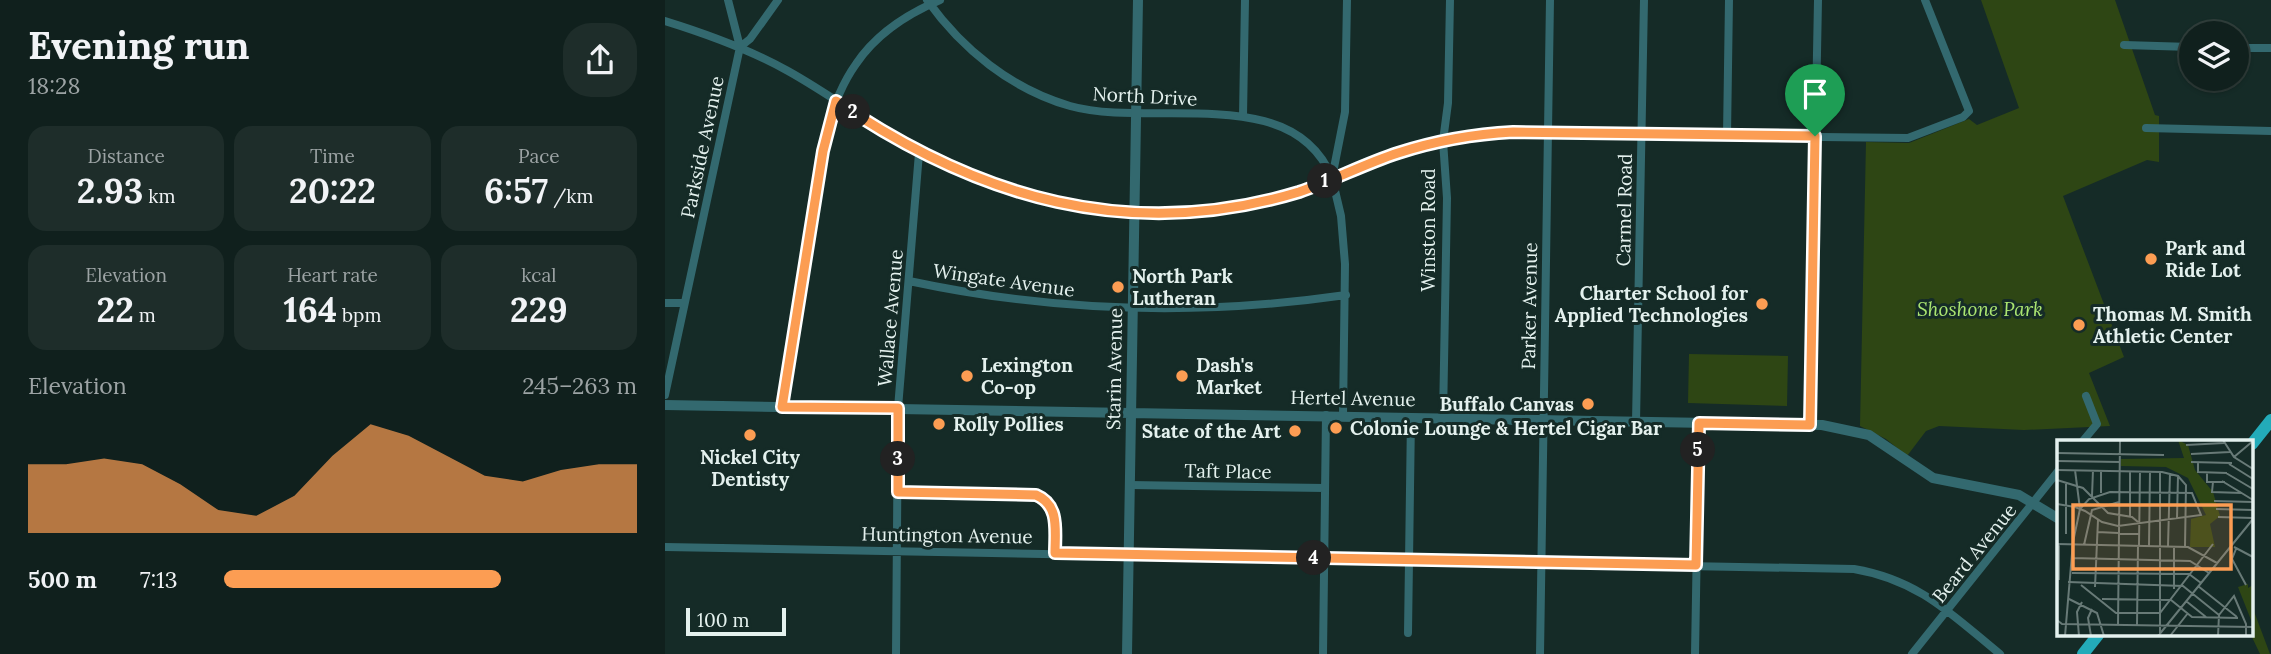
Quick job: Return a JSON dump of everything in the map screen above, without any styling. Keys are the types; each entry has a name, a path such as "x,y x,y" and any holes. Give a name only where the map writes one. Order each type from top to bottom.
{"main road":[{"path":"2253,443 2271,420"},
{"path":"2083,654 2097,636"}],"street":[{"path":"728,0 733,31 740,47"},
{"name":"Parkside Avenue","path":"665,395 740,47 750,39 778,0"},
{"path":"782,407 823,151 836,101 856,64 876,40 928,2 940,0"},
{"name":"Starin Avenue","path":"1127,654 1138,0"},
{"path":"1243,116 1245,0"},
{"path":"1343,415 1346,295 1343,236 1332,178 1345,112 1347,0"},
{"name":"Winston Road","path":"1443,418 1447,198 1443,141 1448,103 1450,0"},
{"name":"Parker Avenue","path":"1540,654 1550,0"},
{"name":"Carmel Road","path":"1636,422 1644,0"},
{"path":"1727,135 1729,0"},
{"path":"1810,425 1818,0"},
{"path":"665,21 740,47 786,70 919,153 972,177 1042,200 1093,210 1134,214 1192,213 1239,206 1297,192 1397,153 1443,141 1496,133 1908,138 1967,115 1969,108 1925,0"},
{"name":"North Drive","path":"928,2 966,47 1023,86 1078,108 1137,114 1243,116 1269,121 1299,135 1325,160 1332,178"},
{"path":"2124,45 2179,47"},
{"path":"2249,48 2271,48"},
{"path":"2146,128 2271,131"},
{"name":"Wallace Avenue","path":"896,654 898,408 919,153"},
{"name":"Wingate Avenue","path":"909,281 1024,302 1133,308 1237,307 1346,295"},
{"path":"665,303 684,303"},
{"path":"2084,440 2097,424 2086,396"},
{"name":"Hertel Avenue","path":"665,405 1343,415 1838,427 1869,436 1933,478 1957,484 2002,489 2034,502 2057,518"},
{"path":"1323,654 1326,415"},
{"path":"1408,633 1411,417"},
{"path":"1695,654 1699,423"},
{"name":"Beard Avenue","path":"1912,654 2057,473"},
{"name":"Taft Place","path":"1130,485 1325,488"},
{"path":"898,492 1036,495 1048,502 1054,512 1055,553"},
{"name":"Huntington Avenue","path":"665,547 1833,567 1875,572 1915,588 2000,654"}],"green space":[{"name":"Shoshone Park","path":"1981,0 2115,0 2155,115 2159,116 2159,162 2147,160 2063,196 2124,357 2089,373 2110,426 2024,430 1939,426 1926,431 1907,456 1886,439 1860,426 1866,142 1909,143 1969,119 1977,125 2019,108"},
{"path":"1689,354 1788,356 1787,406 1688,403"},
{"path":"2253,609 2270,654 2260,654 2251,636"}],"place":[{"name":"Park and Ride Lot","path":"2151,259"},
{"name":"North Park Lutheran","path":"1118,287"},
{"name":"Charter School for Applied Technologies","path":"1762,304"},
{"name":"Thomas M. Smith Athletic Center","path":"2079,325"},
{"name":"Lexington Co-op","path":"967,376"},
{"name":"Dash's Market","path":"1182,376"},
{"name":"Buffalo Canvas","path":"1588,404"},
{"name":"Rolly Pollies","path":"939,424"},
{"name":"Colonie Lounge & Hertel Cigar Bar","path":"1336,428"},
{"name":"State of the Art","path":"1295,431"},
{"name":"Nickel City Dentisty","path":"750,435"}],"route":[{"path":"836,101 919,153 963,173 1042,200 1125,213 1208,212 1270,200 1308,189 1397,153 1464,136 1513,132 1815,136 1810,425 1699,423 1696,565 1055,553 1054,512 1044,498 1030,493 898,492 898,408 782,407 823,151 836,101"}]}
